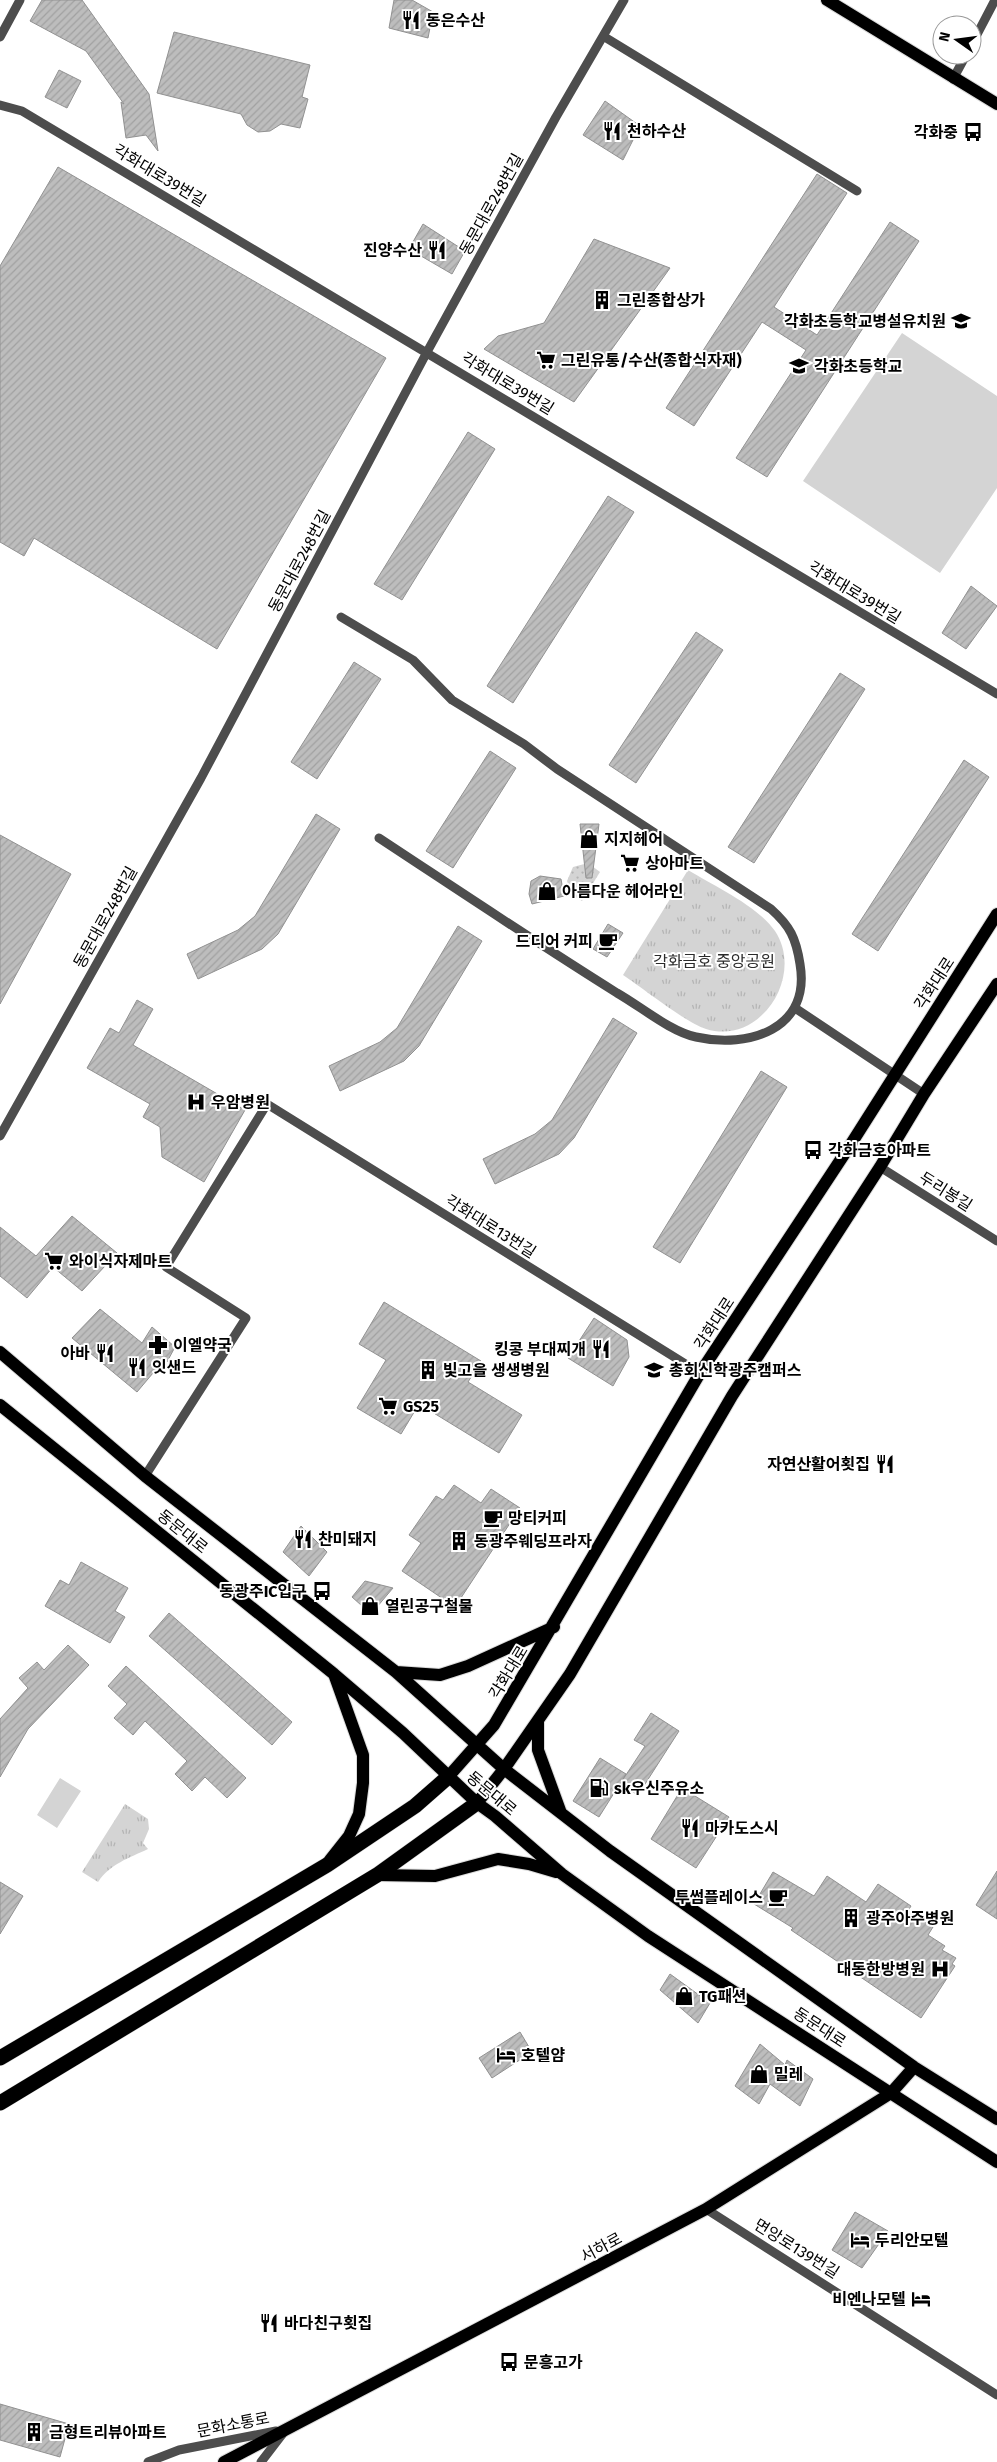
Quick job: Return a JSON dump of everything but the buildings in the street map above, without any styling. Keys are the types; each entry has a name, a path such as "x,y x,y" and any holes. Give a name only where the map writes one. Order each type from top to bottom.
{"highway":[{"path":"0,2058 327,1865 415,1806 448,1777"},
{"path":"0,2103 377,1875 477,1803"}],"main road":[{"path":"827,0 997,104"},
{"name":"각화대로","path":"448,1777 494,1725 554,1627 700,1373 851,1144 997,914"},
{"path":"477,1803 504,1769 570,1674 732,1396 880,1167 924,1094 997,984"},
{"name":"동문대로","path":"0,1352 145,1476 396,1672 476,1746 610,1851 914,2067 997,2119"},
{"name":"동문대로","path":"0,1405 334,1674 403,1733 477,1803 495,1816 562,1874 648,1936 997,2162"},
{"path":"396,1672 440,1675 468,1666 554,1627"},
{"path":"327,1865 349,1836 359,1814 363,1782 363,1755 334,1674"},
{"path":"538,1720 538,1750 561,1813"},
{"path":"377,1875 435,1876 498,1859 529,1864 562,1874"},
{"name":"서하로","path":"224,2462 382,2381 706,2209 891,2093 914,2067"}],"street":[{"path":"0,37 20,0"},
{"name":"동문대로248번길","path":"0,1136 201,778 427,352 556,117 624,0"},
{"path":"982,25 995,0"},
{"path":"603,36 856,191"},
{"path":"954,79 961,65"},
{"name":"각화대로39번길","path":"0,105 22,111 997,694"},
{"path":"341,617 412,660 452,700 524,744 557,769 771,909 789,927 798,954 802,988 800,1000 789,1017 776,1028 761,1034 740,1039 718,1040 693,1037 674,1028 596,980 379,838"},
{"path":"795,1008 924,1094"},
{"name":"각화대로13번길","path":"145,1476 246,1318 166,1267 267,1104 700,1373"},
{"name":"두리봉길","path":"880,1167 997,1241"},
{"name":"면앙로139번길","path":"706,2209 997,2395"},
{"name":"문화소통로","path":"148,2462 179,2450 286,2429"},
{"name":"문화소통로","path":"261,2462 286,2429"}],"green space":[{"path":"902,333 997,396 997,488 940,573 803,481"},
{"path":"588,863 600,872 582,901 571,894 567,881 573,867"},
{"name":"각화금호 중앙공원","path":"688,870 735,897 758,913 775,931 783,949 784,968 781,986 772,1003 759,1017 744,1027 726,1032 706,1029 676,1013 623,975"},
{"path":"60,1778 81,1791 57,1828 37,1815"},
{"path":"125,1804 148,1819 149,1829 143,1843 148,1849 114,1866 98,1882 82,1872"}],"place":[{"name":"동은수산","path":"411,20"},
{"name":"천하수산","path":"612,131"},
{"name":"각화중","path":"973,132"},
{"name":"진양수산","path":"437,250"},
{"name":"그린종합상가","path":"602,300"},
{"name":"각화초등학교병설유치원","path":"961,321"},
{"name":"그린유통/수산(종합식자재)","path":"546,360"},
{"name":"각화초등학교","path":"799,366"},
{"name":"지지헤어","path":"589,839"},
{"name":"상아마트","path":"630,863"},
{"name":"아름다운 헤어라인","path":"547,891"},
{"name":"드디어 커피","path":"608,941"},
{"name":"우암병원","path":"196,1102"},
{"name":"각화금호아파트","path":"813,1150"},
{"name":"와이식자제마트","path":"54,1261"},
{"name":"이엘약국","path":"158,1345"},
{"name":"킹콩 부대찌개","path":"601,1349"},
{"name":"아바","path":"105,1353"},
{"name":"잇샌드","path":"137,1367"},
{"name":"빛고을 생생병원","path":"428,1370"},
{"name":"총회신학광주캠퍼스","path":"654,1370"},
{"name":"GS25","path":"388,1406"},
{"name":"자연산활어횟집","path":"885,1464"},
{"name":"망티커피","path":"493,1518"},
{"name":"찬미돼지","path":"303,1539"},
{"name":"동광주웨딩프라자","path":"459,1541"},
{"name":"동광주IC입구","path":"322,1591"},
{"name":"열린공구철물","path":"370,1606"},
{"name":"sk우신주유소","path":"599,1788"},
{"name":"마카도스시","path":"690,1828"},
{"name":"투썸플레이스","path":"778,1897"},
{"name":"광주아주병원","path":"851,1918"},
{"name":"대동한방병원","path":"940,1969"},
{"name":"TG패션","path":"684,1996"},
{"name":"호텔얌","path":"506,2055"},
{"name":"밀레","path":"759,2074"},
{"name":"두리안모텔","path":"860,2240"},
{"name":"비엔나모텔","path":"921,2299"},
{"name":"바다친구횟집","path":"269,2323"},
{"name":"문흥고가","path":"509,2362"},
{"name":"금형트리뷰아파트","path":"34,2432"}]}
